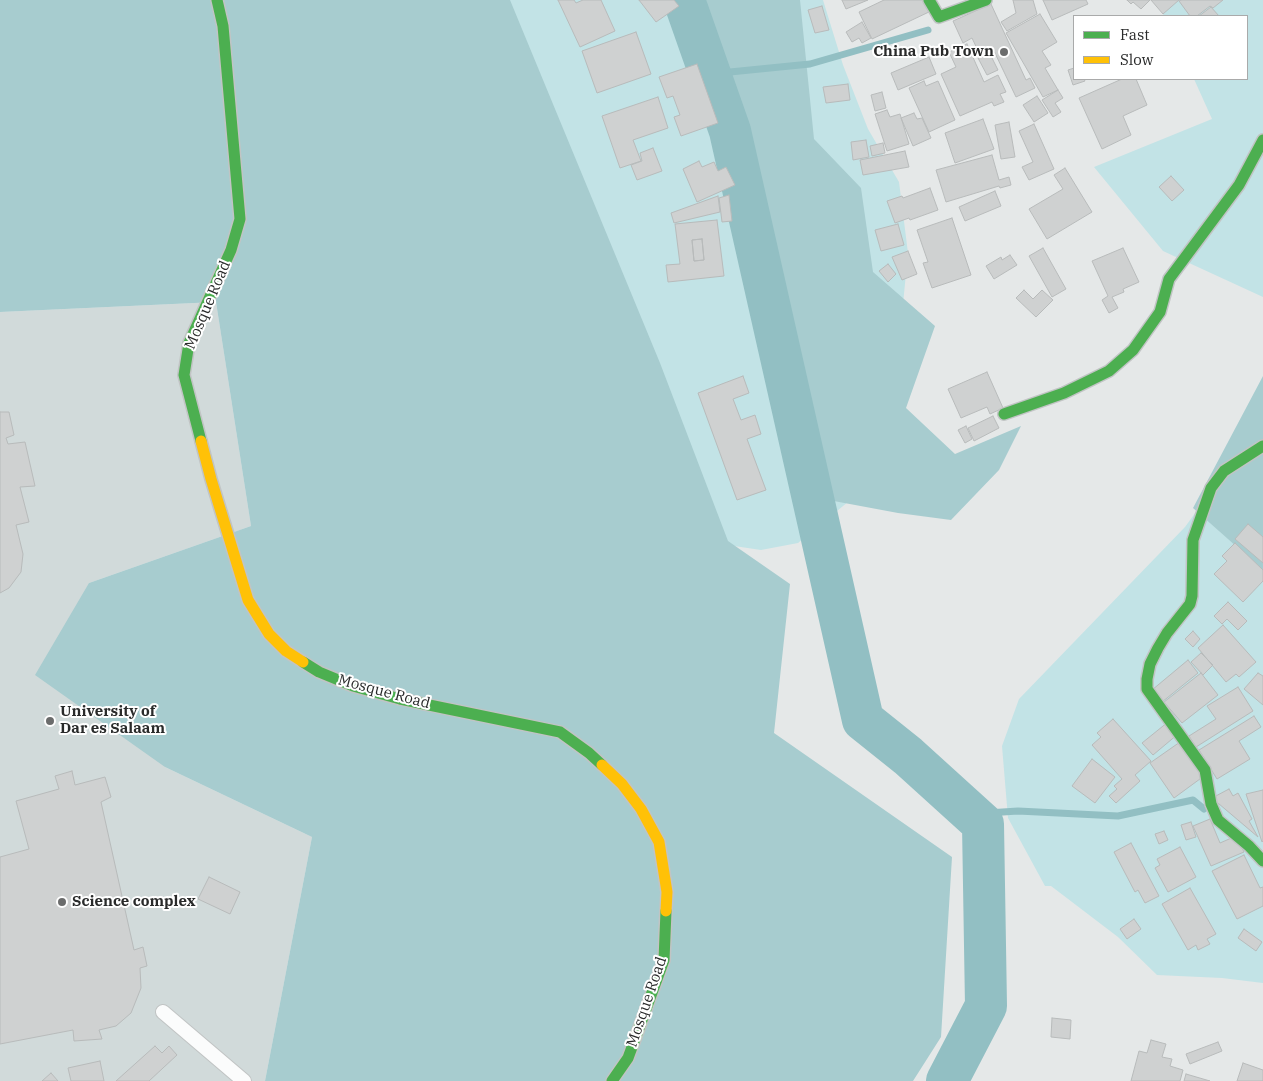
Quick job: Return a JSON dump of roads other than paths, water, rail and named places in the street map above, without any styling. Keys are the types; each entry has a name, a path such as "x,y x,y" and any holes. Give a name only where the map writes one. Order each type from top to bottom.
{"street":[{"name":"Mosque Road","path":"217,0 223,26 240,219 231,250 189,343 184,375 212,479 248,600 269,634 286,651 319,672 353,686 400,699 560,732 590,753 622,784 636,803 659,842 667,892 667,925 664,960 628,1058 612,1081"},
{"path":"929,0 939,17 986,0"},
{"path":"1004,414 1064,393 1109,372 1133,350 1160,312 1169,279 1239,185 1263,140"},
{"path":"1263,446 1224,471 1212,488 1193,540 1192,596 1190,604 1167,633 1158,648 1150,664 1147,689 1205,770 1211,804 1218,820 1249,846 1263,861"}],"lane":[{"path":"163,1012 244,1081"}],"waterway":[{"path":"684,0 730,131 863,720 908,756 983,824 986,1006 947,1081"},
{"path":"710,74 810,64 928,30"},
{"path":"972,814 1018,811 1118,816 1193,800 1204,809"}],"place":[{"name":"China Pub Town","path":"1004,52"},
{"name":"University of Dar es Salaam","path":"50,721"},
{"name":"Science complex","path":"62,902"}]}
